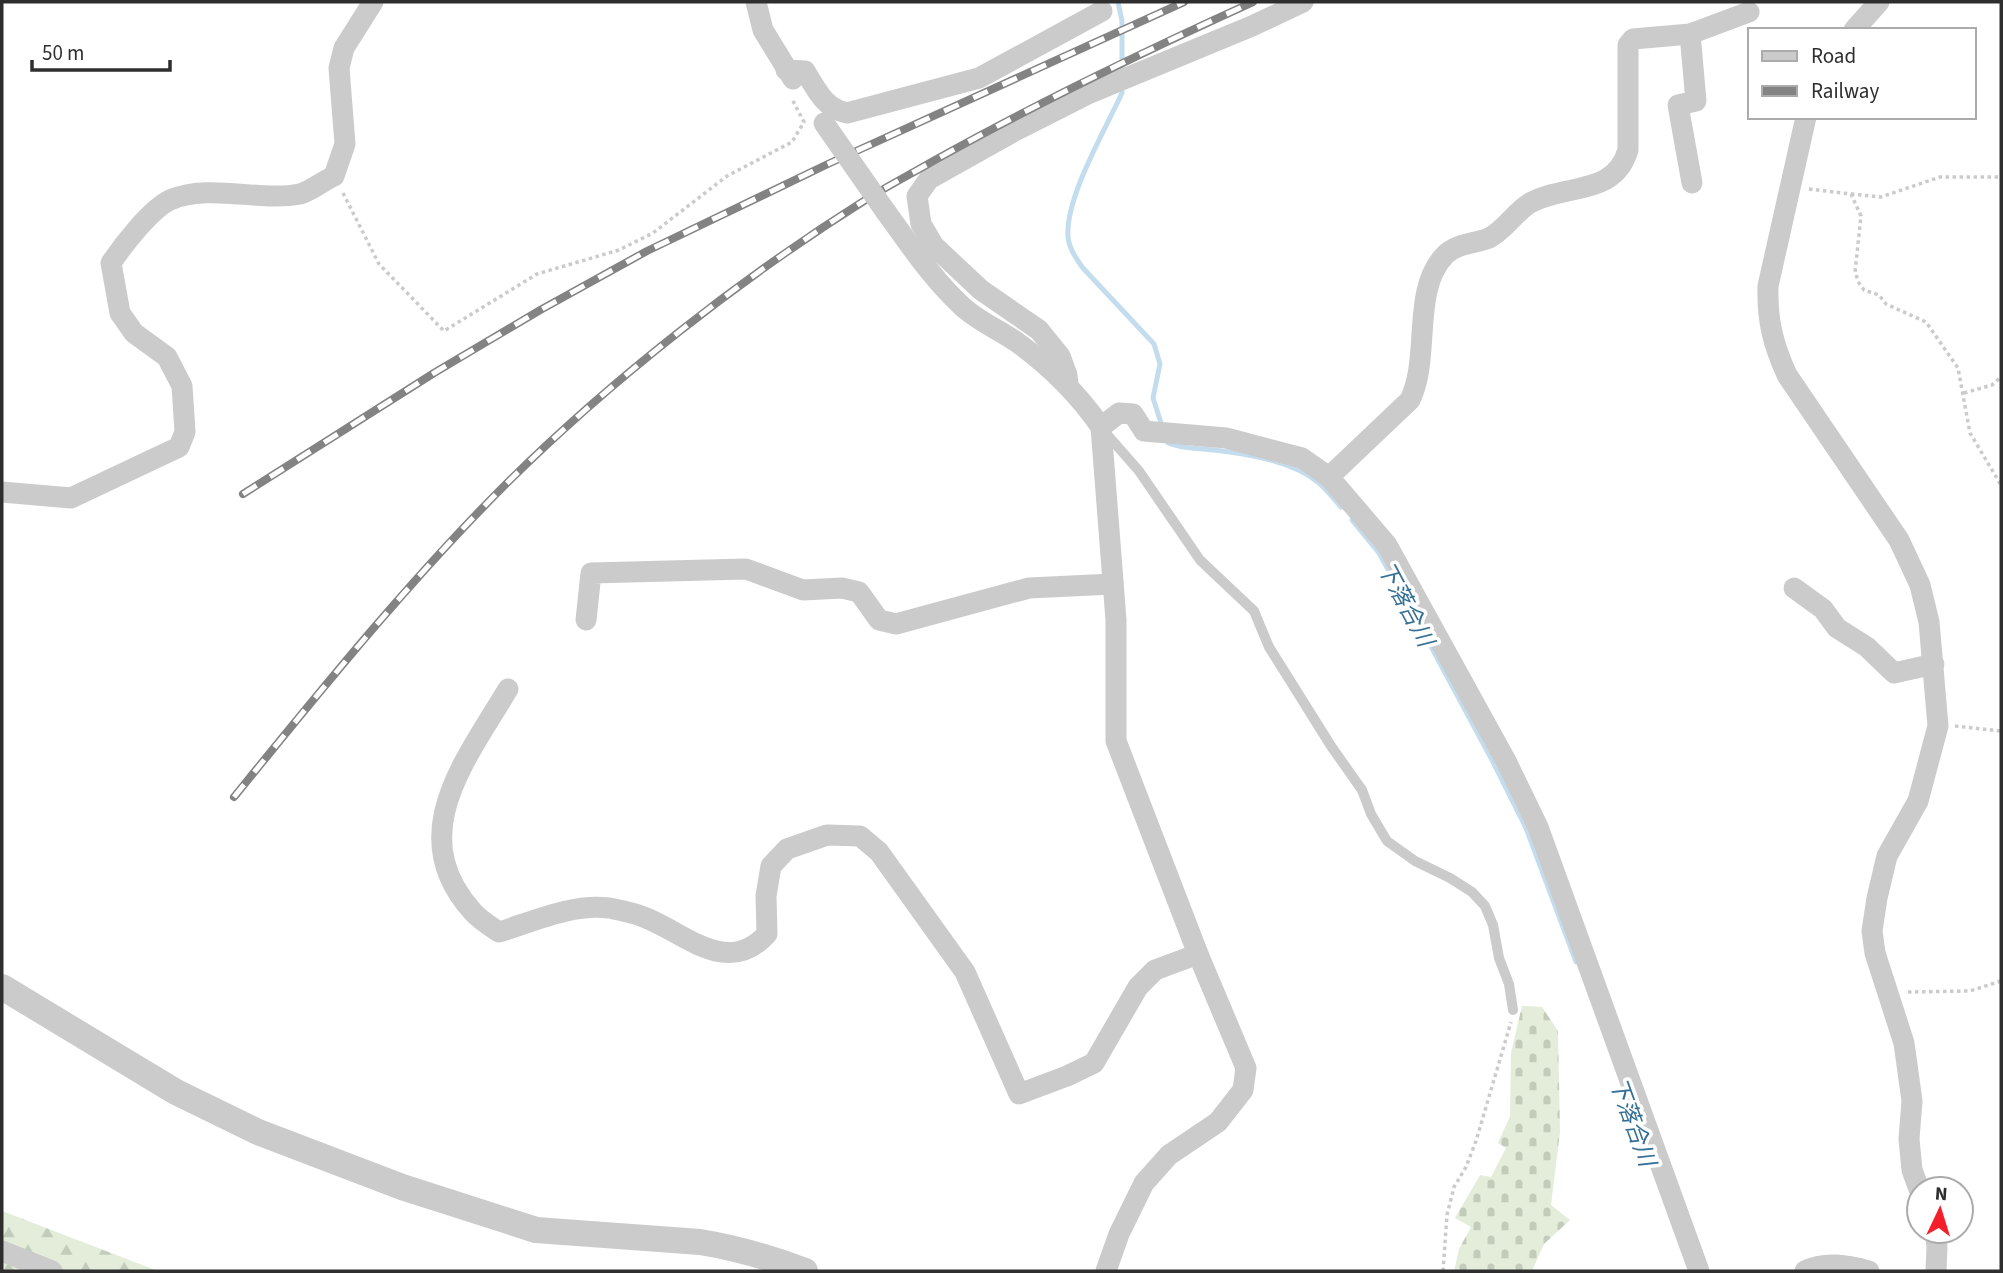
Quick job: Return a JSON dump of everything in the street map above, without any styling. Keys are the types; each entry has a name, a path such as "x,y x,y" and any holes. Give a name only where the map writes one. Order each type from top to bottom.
{"street":[{"path":"2,492 71,498 179,447 185,432 181,386 167,357 134,333 120,313 111,263 127,239 167,201 189,194 275,196 303,193 334,176 345,144 339,68 344,48 373,2"},
{"path":"756,2 763,30 786,69 939,284 966,309 1018,344 1068,385 1101,427 1116,620 1116,741 1198,954 1246,1068 1243,1090 1217,1122 1169,1155 1144,1183 1119,1234 1106,1271"},
{"path":"1068,385 1068,376 1059,356 1039,330 981,290 934,246 921,224 918,196 929,179 1013,132 1111,83 1138,74 1303,2"},
{"path":"1856,28 1879,2"},
{"path":"786,69 805,71 826,104 847,113 979,78 1102,11"},
{"path":"1329,477 1410,400 1418,384 1426,298 1432,274 1445,255 1460,245 1490,237 1527,205 1546,195 1598,184 1614,176 1624,164 1628,150 1628,45 1633,39 1690,34 1750,15"},
{"path":"1690,34 1696,101 1678,105 1692,183"},
{"path":"1803,127 1768,286 1767,311 1774,346 1787,376 1899,540 1920,585 1929,622 1934,664 1938,726 1918,801 1887,856 1872,931 1875,953 1904,1043 1912,1101 1909,1139 1914,1175"},
{"path":"1101,427 1119,413 1133,414 1144,431 1226,438 1302,458 1329,477 1387,545 1506,761 1538,827 1699,1271"},
{"path":"586,620 591,573 746,569 803,590 842,588 859,592 879,620 896,624 1029,588 1112,584"},
{"path":"1794,588 1823,609 1837,628 1867,647 1894,673 1934,664"},
{"path":"508,689 446,800 440,832 444,861 456,888 474,913 499,932 575,910 607,908 642,916 696,945 731,954 757,946 767,934 766,896 771,866 787,849 827,835 860,836 879,852 965,972 1018,1094 1094,1063 1138,987 1155,970 1198,954"},
{"path":"2,986 176,1092 258,1132 402,1187 536,1230 713,1244 771,1258 805,1271"},
{"path":"1936,1271 1937,1245"},
{"path":"2,1251 52,1271"},
{"path":"1805,1271 1831,1265 1869,1271"}],"lane":[{"path":"1101,427 1139,471 1199,560 1254,611 1269,647 1362,790 1371,814 1387,841 1415,861 1472,892 1485,906 1509,984 1513,1010"}],"path":[{"path":"334,176 379,264 444,331 537,274 619,250 653,233 727,176 792,142 804,122 785,86 786,69"},
{"path":"1790,186 1881,197 1940,177 2001,177"},
{"path":"1851,194 1861,216 1855,271 1859,283 1864,290 1879,295 1886,304 1926,322 1958,368 1970,433 2001,485"},
{"path":"1964,393 1992,384 2001,377"},
{"path":"1938,726 1964,725 2001,731"},
{"path":"1888,995 1970,991 2001,981"},
{"path":"1443,1271 1447,1215 1454,1187 1466,1167 1476,1141 1499,1057 1509,1033 1513,1010"}],"green space":[{"path":"1522,1006 1542,1007 1558,1031 1560,1132 1551,1205 1570,1220 1544,1244 1532,1271 1454,1271 1459,1249 1471,1227 1455,1218 1480,1175 1491,1177 1506,1148 1498,1143 1510,1116 1511,1053"},
{"path":"2,1211 158,1271 2,1271"}],"waterway":[{"path":"1118,2 1122,21 1122,75"},
{"name":"下落合川","path":"1122,85 1122,93 1079,184 1069,221 1068,237 1071,249 1082,267 1154,344 1160,364 1153,398 1163,429"},
{"name":"下落合川","path":"1166,438 1168,443 1181,447 1247,455 1298,470 1319,483 1341,507"},
{"name":"下落合川","path":"1352,520 1379,553 1423,633"},
{"name":"下落合川","path":"1428,641 1526,828 1576,962"}],"railway":[{"path":"243,494 434,373 647,251 830,163 1184,2"},
{"path":"234,797 366,637 434,559 506,484 633,369 725,296 884,189 1053,97 1253,2"}]}
